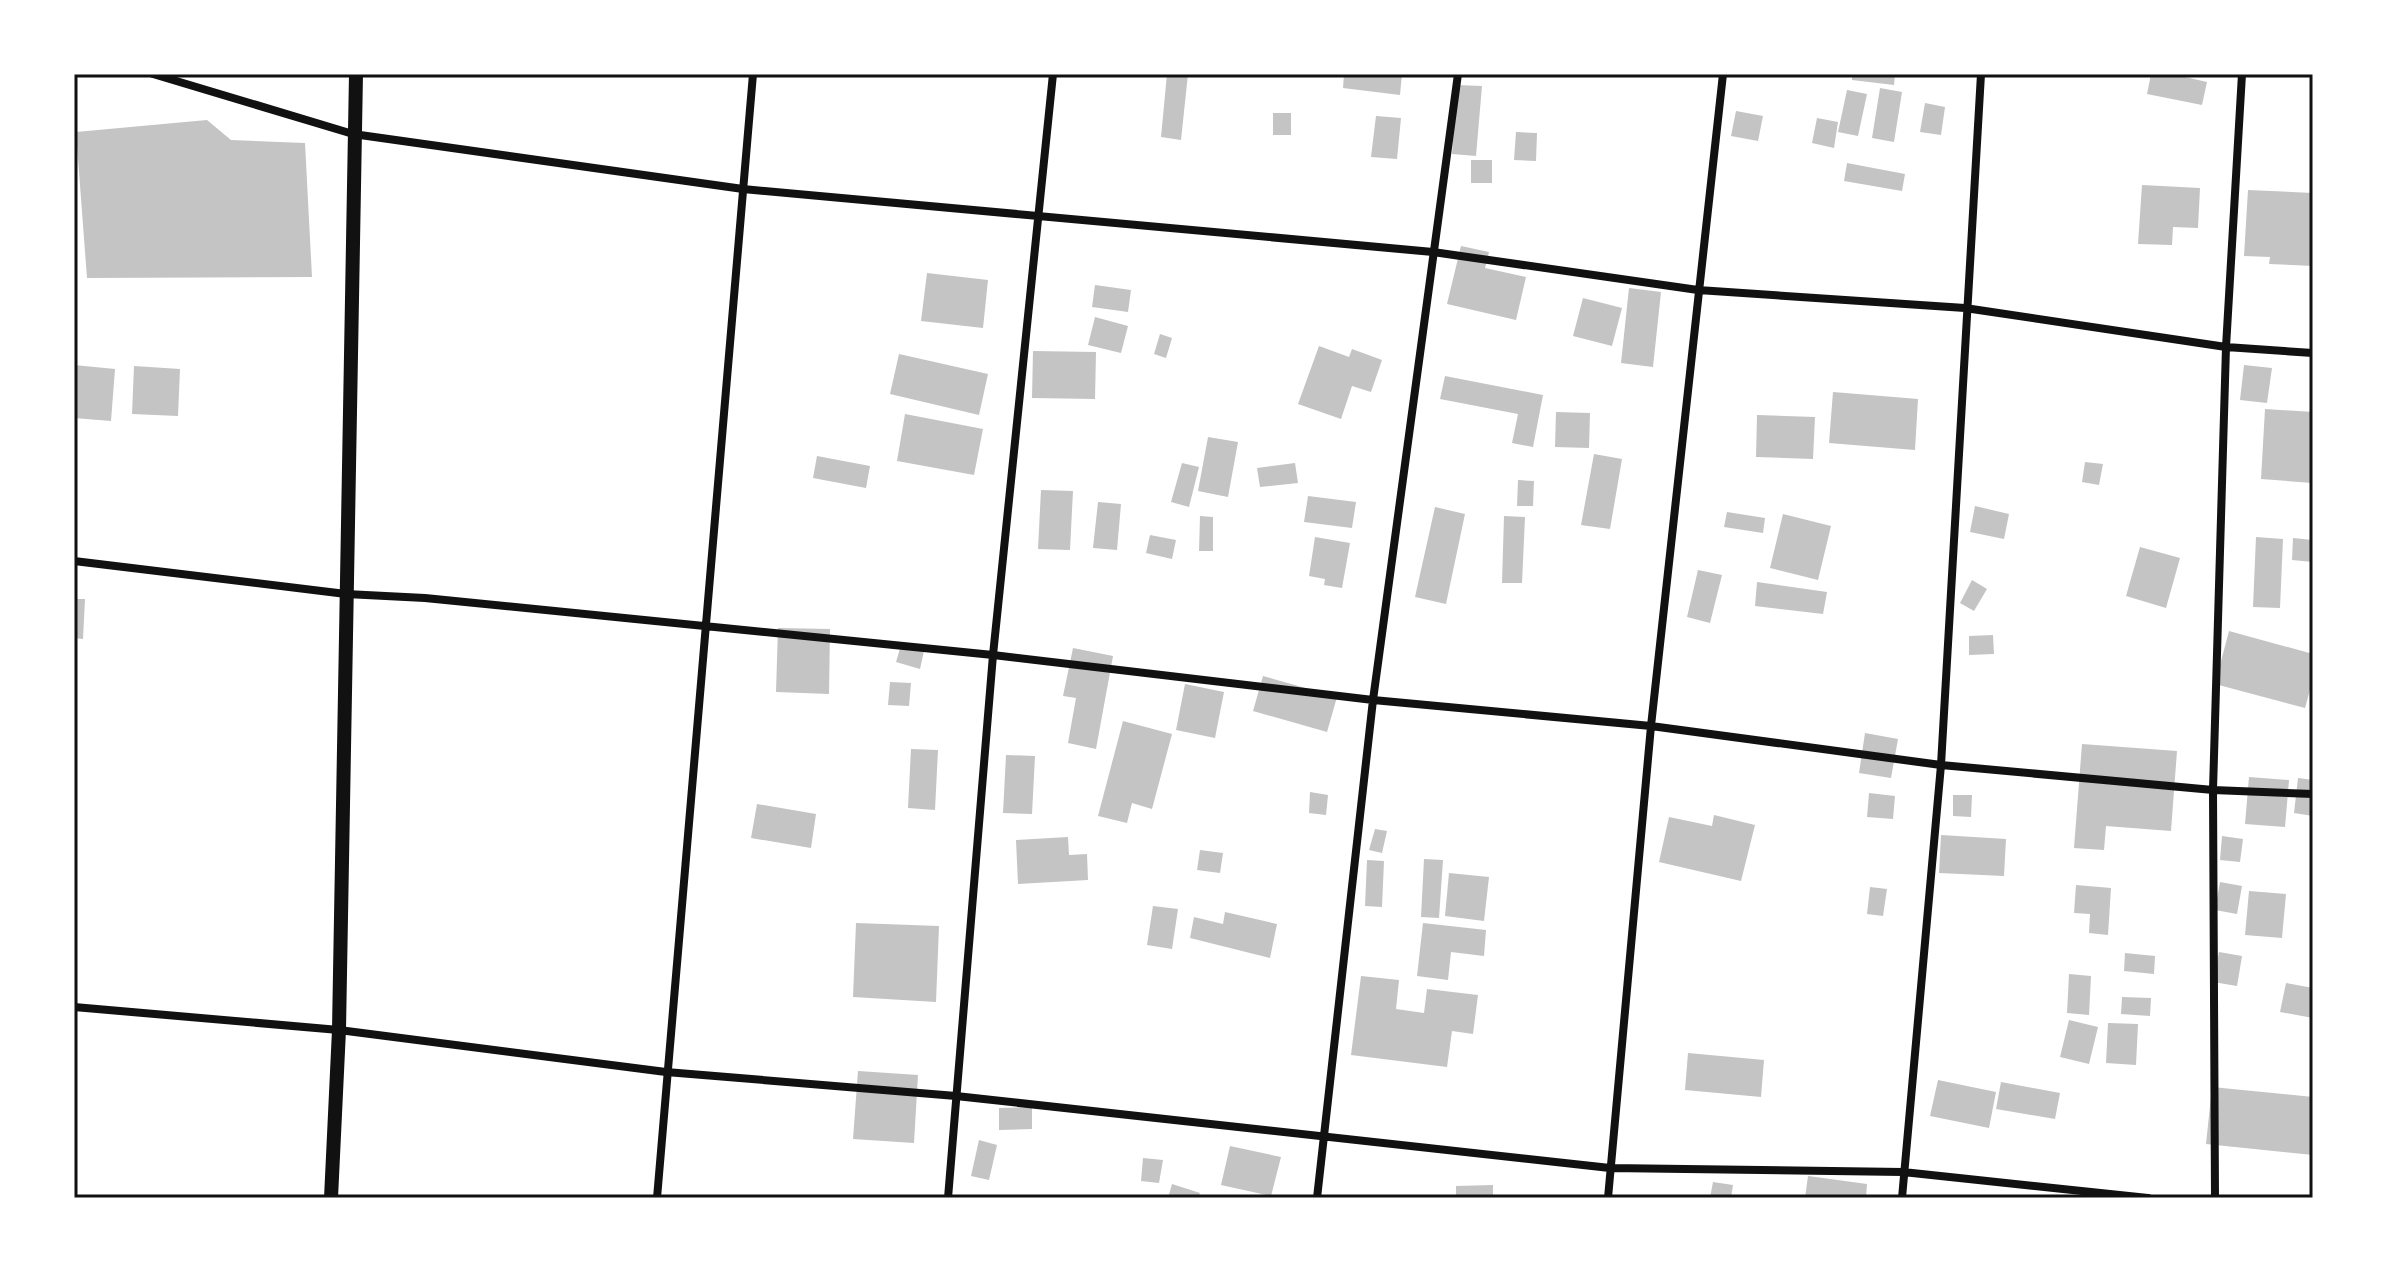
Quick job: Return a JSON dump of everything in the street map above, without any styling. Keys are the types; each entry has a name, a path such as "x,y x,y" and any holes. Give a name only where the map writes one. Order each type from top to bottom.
{"street":[{"path":"153,74 353,134 743,189 1433,252 1698,290 1965,308 2226,347 2313,353"},
{"path":"331,1198 339,1030 356,74"},
{"path":"657,1198 703,627 753,74"},
{"path":"948,1198 993,655 1053,74"},
{"path":"1317,1198 1373,700 1433,252 1451,145 1458,74"},
{"path":"1608,1198 1651,726 1723,74"},
{"path":"1902,1198 1941,765 1965,308 1981,74"},
{"path":"2215,1198 2213,790 2226,347 2242,74"},
{"path":"74,561 346,594 425,598 993,655 1373,700 1651,726 1941,765 2213,790 2313,794"},
{"path":"74,1007 339,1030 666,1072 956,1096 1610,1168 1903,1172 2148,1198"}],"building":[{"path":"1167,74 1188,74 1181,140 1161,137"},
{"path":"1344,74 1402,74 1400,95 1343,88"},
{"path":"1852,74 1895,74 1894,85 1852,80"},
{"path":"2151,74 2172,74 2207,82 2202,105 2147,94"},
{"path":"1457,85 1482,86 1476,156 1452,154"},
{"path":"1880,88 1902,92 1894,142 1872,138"},
{"path":"1847,90 1867,94 1858,136 1838,132"},
{"path":"1925,103 1945,107 1941,135 1920,132"},
{"path":"1736,111 1763,116 1758,141 1731,136"},
{"path":"1273,113 1291,113 1291,135 1273,135"},
{"path":"1376,116 1401,118 1397,159 1371,157"},
{"path":"1817,118 1838,122 1834,148 1812,143"},
{"path":"207,120 231,140 305,143 312,277 87,278 76,132"},
{"path":"1516,132 1537,133 1536,161 1514,160"},
{"path":"1471,160 1492,160 1492,183 1471,183"},
{"path":"1847,163 1905,174 1902,191 1844,181"},
{"path":"2142,185 2200,188 2198,228 2173,227 2172,245 2138,244"},
{"path":"2248,190 2313,193 2313,266 2269,264 2270,257 2244,256"},
{"path":"1461,246 1489,252 1485,268 1526,277 1516,320 1447,304"},
{"path":"927,273 988,280 983,328 921,321"},
{"path":"1095,285 1131,290 1128,312 1092,307"},
{"path":"1629,288 1661,292 1653,367 1621,363"},
{"path":"1583,298 1622,308 1612,346 1573,336"},
{"path":"1095,317 1128,326 1121,353 1088,345"},
{"path":"1160,334 1172,338 1166,358 1154,354"},
{"path":"1319,346 1349,357 1352,349 1382,360 1371,392 1352,386 1341,419 1298,404"},
{"path":"1033,351 1096,352 1095,399 1032,398"},
{"path":"899,354 988,374 979,415 890,394"},
{"path":"74,365 115,369 111,421 74,418"},
{"path":"2244,365 2272,368 2267,403 2240,400"},
{"path":"134,366 180,369 178,416 132,414"},
{"path":"1445,376 1543,395 1533,447 1512,443 1518,414 1440,399"},
{"path":"1833,392 1918,399 1915,450 1829,443"},
{"path":"2265,409 2313,412 2312,483 2261,479"},
{"path":"1556,412 1590,413 1589,448 1555,447"},
{"path":"905,414 983,429 974,475 897,461"},
{"path":"1757,415 1815,417 1813,459 1756,457"},
{"path":"1208,437 1238,442 1228,497 1198,491"},
{"path":"1594,454 1622,459 1610,529 1581,525"},
{"path":"817,456 870,466 866,488 813,478"},
{"path":"2085,462 2103,464 2099,485 2082,482"},
{"path":"1182,463 1199,467 1189,507 1171,502"},
{"path":"1295,463 1298,483 1260,487 1257,468"},
{"path":"1518,480 1534,481 1533,506 1517,506"},
{"path":"1041,490 1073,491 1070,550 1038,549"},
{"path":"1308,496 1356,502 1352,528 1304,522"},
{"path":"1098,502 1121,504 1117,550 1093,548"},
{"path":"1975,506 2009,514 2004,539 1970,532"},
{"path":"1435,507 1465,514 1446,604 1415,597"},
{"path":"1727,512 1765,518 1763,533 1724,527"},
{"path":"1783,514 1831,526 1818,580 1770,568"},
{"path":"1200,516 1213,517 1213,551 1199,551"},
{"path":"1504,516 1525,517 1522,583 1502,583"},
{"path":"1150,535 1176,540 1172,559 1146,553"},
{"path":"1315,537 1350,543 1342,588 1324,585 1325,579 1309,576"},
{"path":"2256,537 2283,539 2280,608 2253,607"},
{"path":"2293,538 2313,540 2313,562 2292,560"},
{"path":"2140,547 2180,558 2166,608 2126,596"},
{"path":"1698,570 1722,575 1710,623 1687,617"},
{"path":"1972,580 1987,589 1974,611 1960,603"},
{"path":"1757,582 1827,592 1823,614 1755,606"},
{"path":"74,599 85,599 83,639 74,638"},
{"path":"778,628 830,629 829,694 776,692"},
{"path":"2229,631 2313,654 2313,679 2305,708 2215,684"},
{"path":"1993,635 1994,654 1969,655 1969,636"},
{"path":"901,645 924,651 920,669 896,662"},
{"path":"1073,648 1113,656 1096,749 1068,743 1076,698 1063,696"},
{"path":"1263,676 1337,697 1327,732 1253,711"},
{"path":"890,682 911,683 909,706 888,705"},
{"path":"1185,684 1224,692 1215,738 1176,730"},
{"path":"1123,721 1172,734 1152,809 1132,803 1127,823 1098,816"},
{"path":"1865,733 1898,739 1891,778 1859,773"},
{"path":"2082,744 2177,751 2171,831 2106,826 2104,850 2074,848"},
{"path":"911,749 938,750 935,810 908,808"},
{"path":"1006,755 1035,756 1032,814 1003,813"},
{"path":"2249,777 2289,780 2285,827 2245,824"},
{"path":"2298,778 2313,780 2313,816 2294,813"},
{"path":"1310,792 1328,795 1326,815 1309,813"},
{"path":"1869,793 1895,796 1893,819 1867,817"},
{"path":"1953,795 1972,795 1971,817 1953,816"},
{"path":"757,804 816,814 811,848 751,838"},
{"path":"1714,815 1755,825 1741,881 1659,862 1669,817 1712,826"},
{"path":"1375,829 1387,831 1382,853 1369,850"},
{"path":"1941,835 2006,839 2004,876 1939,873"},
{"path":"2222,836 2243,839 2240,862 2220,860"},
{"path":"1068,837 1069,855 1087,854 1088,880 1018,884 1016,840"},
{"path":"1200,850 1223,853 1220,873 1197,870"},
{"path":"1424,859 1443,860 1439,918 1421,917"},
{"path":"1367,860 1384,861 1382,907 1365,906"},
{"path":"1449,873 1489,877 1484,921 1445,916"},
{"path":"2220,882 2242,886 2237,914 2215,910"},
{"path":"2076,885 2111,888 2108,935 2089,933 2090,914 2074,913"},
{"path":"1870,887 1887,889 1883,916 1867,914"},
{"path":"2249,891 2286,894 2282,938 2245,935"},
{"path":"1153,906 1178,909 1172,949 1147,945"},
{"path":"1225,912 1277,924 1270,958 1190,938 1194,917 1223,924"},
{"path":"856,923 939,926 936,1002 853,997"},
{"path":"1423,923 1486,930 1484,956 1451,952 1448,980 1417,976"},
{"path":"2219,952 2242,956 2237,986 2213,982"},
{"path":"2125,953 2155,956 2154,974 2124,971"},
{"path":"2069,974 2091,976 2089,1015 2067,1013"},
{"path":"1361,976 1399,980 1396,1009 1424,1013 1427,989 1478,995 1473,1034 1452,1031 1447,1067 1351,1055"},
{"path":"2286,983 2313,988 2313,1018 2280,1012"},
{"path":"2122,997 2151,998 2150,1016 2121,1014"},
{"path":"2069,1020 2098,1027 2089,1064 2060,1057"},
{"path":"2108,1023 2138,1024 2136,1065 2106,1063"},
{"path":"1688,1053 1764,1060 1761,1097 1685,1090"},
{"path":"858,1071 918,1075 914,1143 853,1139"},
{"path":"1938,1080 1996,1092 1989,1128 1930,1116"},
{"path":"2001,1082 2060,1093 2055,1119 1996,1109"},
{"path":"2212,1087 2313,1097 2313,1155 2206,1144"},
{"path":"1032,1107 1032,1129 999,1130 999,1108"},
{"path":"979,1140 997,1145 989,1180 971,1176"},
{"path":"1230,1146 1281,1157 1271,1196 1221,1185"},
{"path":"1143,1158 1163,1160 1159,1183 1141,1181"},
{"path":"1808,1176 1867,1184 1866,1198 1805,1198"},
{"path":"1713,1182 1733,1185 1731,1198 1710,1198"},
{"path":"1172,1184 1200,1193 1198,1198 1168,1198"},
{"path":"1493,1185 1493,1198 1456,1198 1456,1186"}]}
